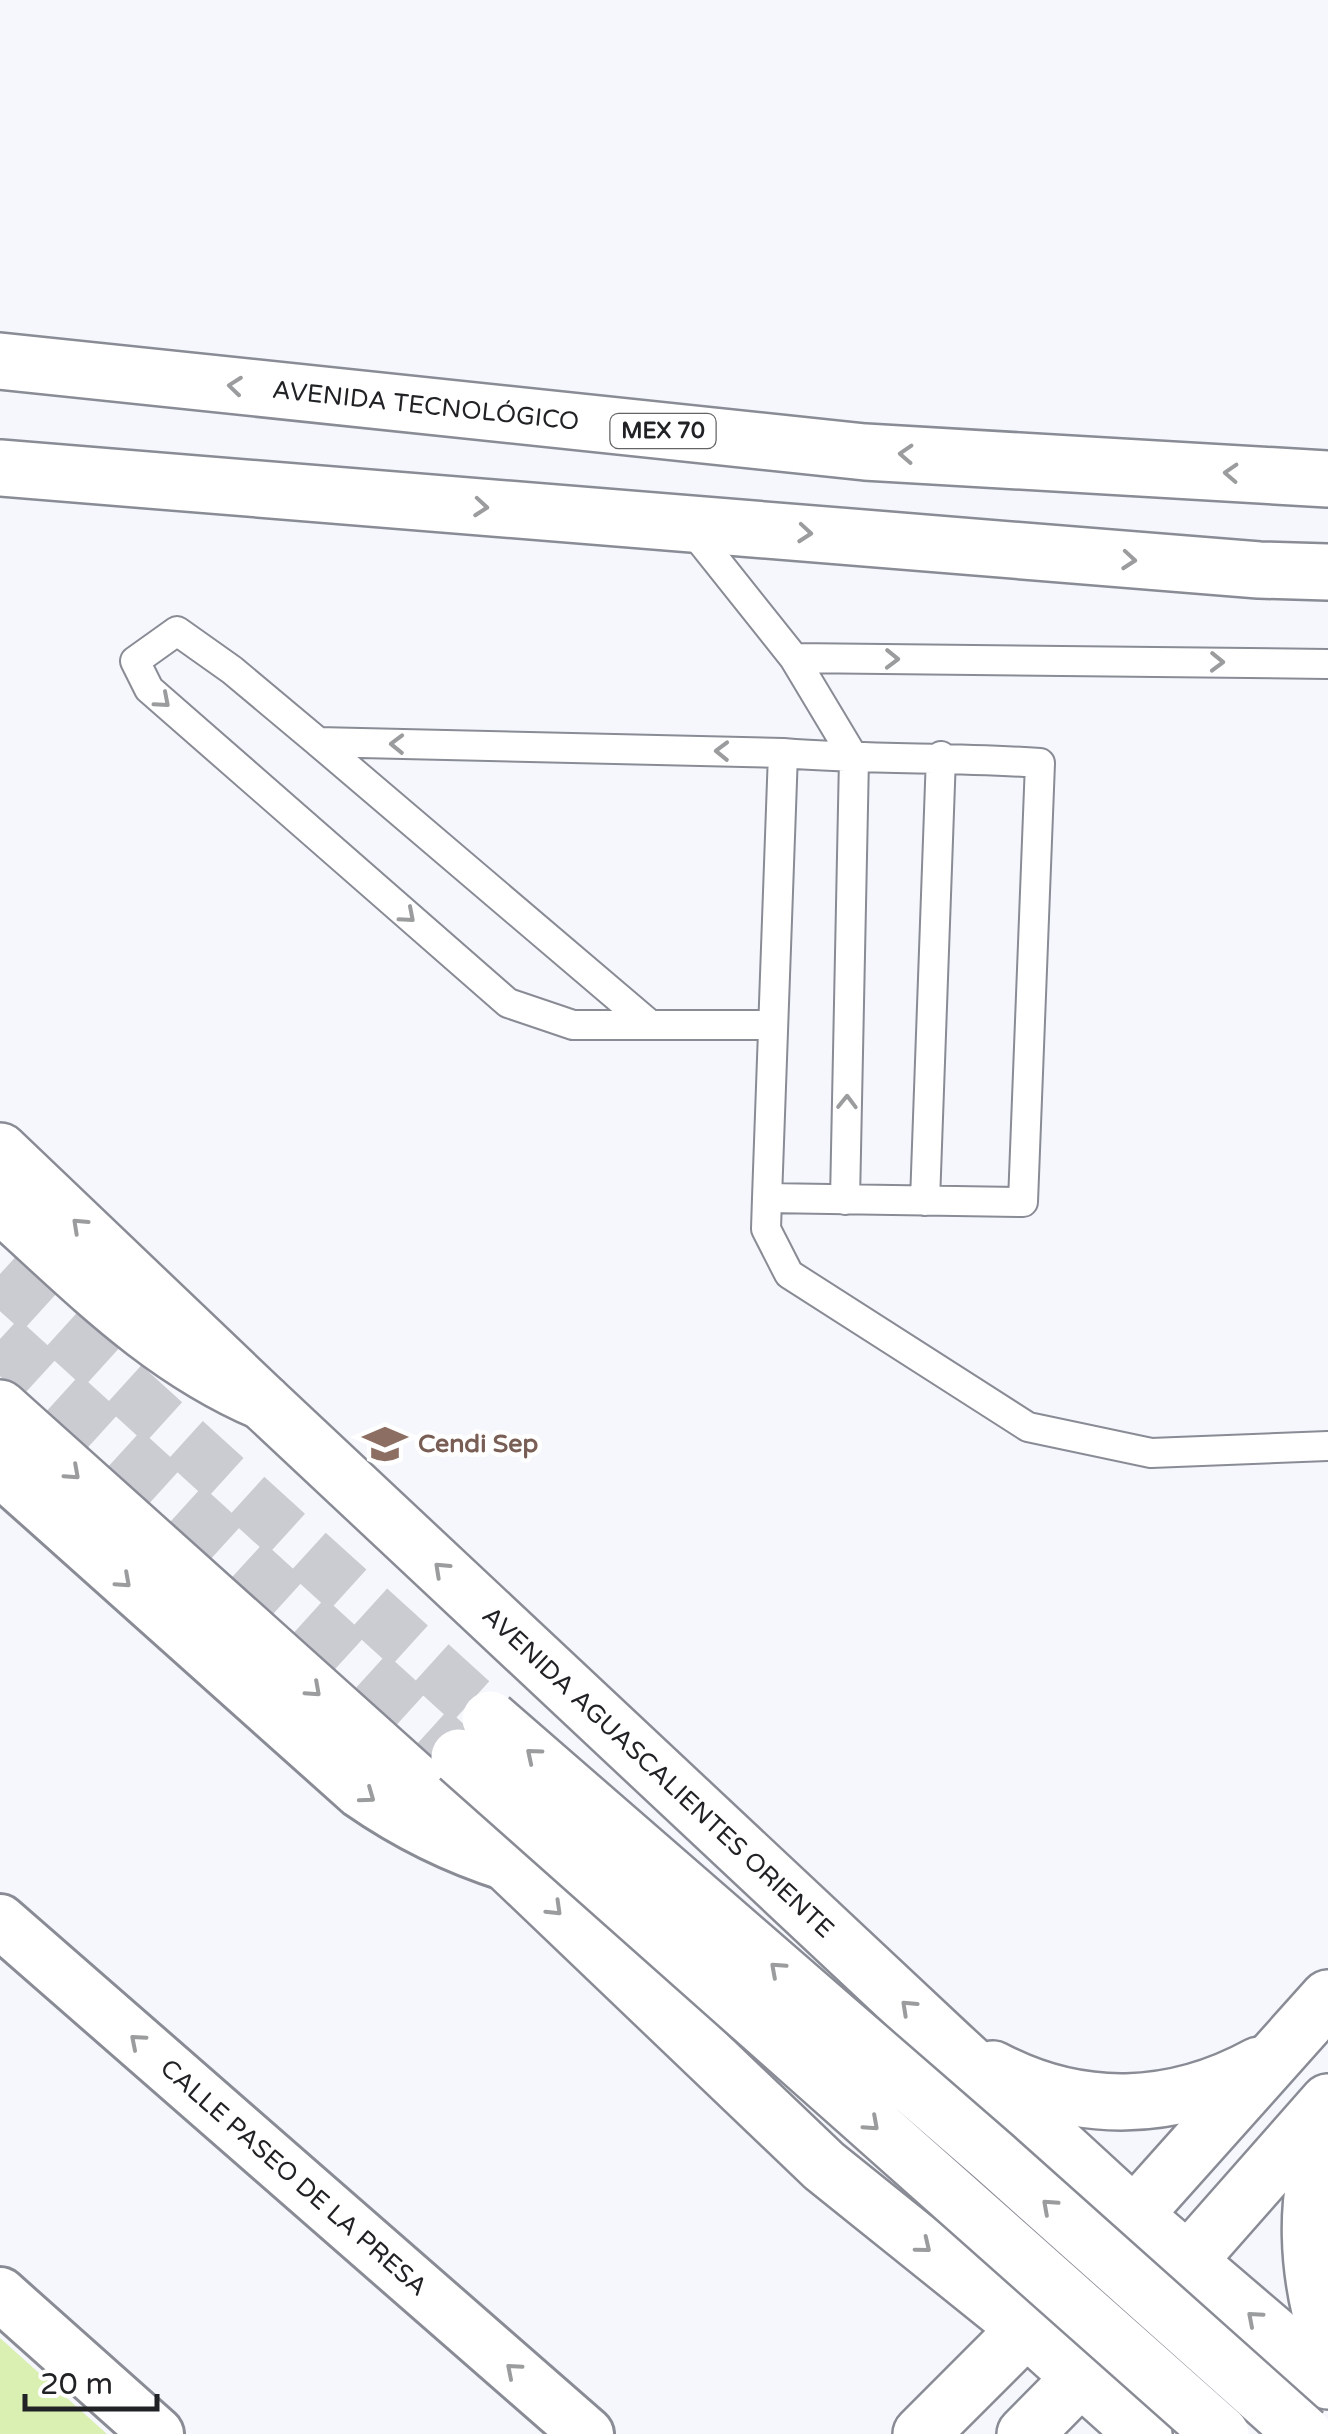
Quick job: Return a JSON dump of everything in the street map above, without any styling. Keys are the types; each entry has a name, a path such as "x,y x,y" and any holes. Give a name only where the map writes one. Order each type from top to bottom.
{"main road":[{"name":"AVENIDA TECNOLÓGICO","path":"0,361 865,452 1328,479"},
{"path":"0,435 122,448 396,500"},
{"path":"0,468 1258,570 1328,572"},
{"name":"AVENIDA AGUASCALIENTES ORIENTE","path":"0,1151 950,2046 1135,2216 1328,2381"},
{"path":"0,1204 153,1340 202,1373 263,1402"},
{"path":"0,1408 509,1865 824,2166 1028,2330 1144,2434"},
{"path":"1221,2434 474,1738 995,2158 1304,2434 1328,2426"},
{"path":"921,2434 1028,2330 1135,2216 1328,1998"},
{"path":"950,2046 1014,2080 1050,2093 1087,2102 1126,2104 1162,2101 1230,2081 1290,2043"},
{"path":"1026,2434 1082,2378 1328,2102"},
{"path":"824,2166 903,2196 941,2202 969,2198 996,2180 1012,2162 1022,2111"},
{"path":"1328,2130 1315,2178 1311,2256 1316,2297 1328,2340"}],"street":[{"path":"0,1469 361,1792 404,1822 438,1839 509,1865"},
{"name":"CALLE PASEO DE LA PRESA","path":"0,1920 587,2434"},
{"path":"0,2294 157,2434"}],"lane":[{"path":"687,524 794,658 854,758 845,1200"},
{"path":"648,1023 232,670 178,631 135,661 149,689 508,1003 573,1026 772,1025"},
{"path":"794,658 1328,664"},
{"path":"318,742 854,758 941,756 1040,763 1024,1202 767,1198"},
{"path":"783,753 766,1228 788,1274 1028,1427 1151,1452 1328,1446"},
{"path":"925,1201 941,756"}],"green space":[{"path":"0,2338 107,2434 0,2434"}],"tunnel":[{"path":"0,1274 490,1719"},
{"path":"0,1339 459,1757"}],"place":[{"name":"Cendi Sep","path":"385,1444"}]}
